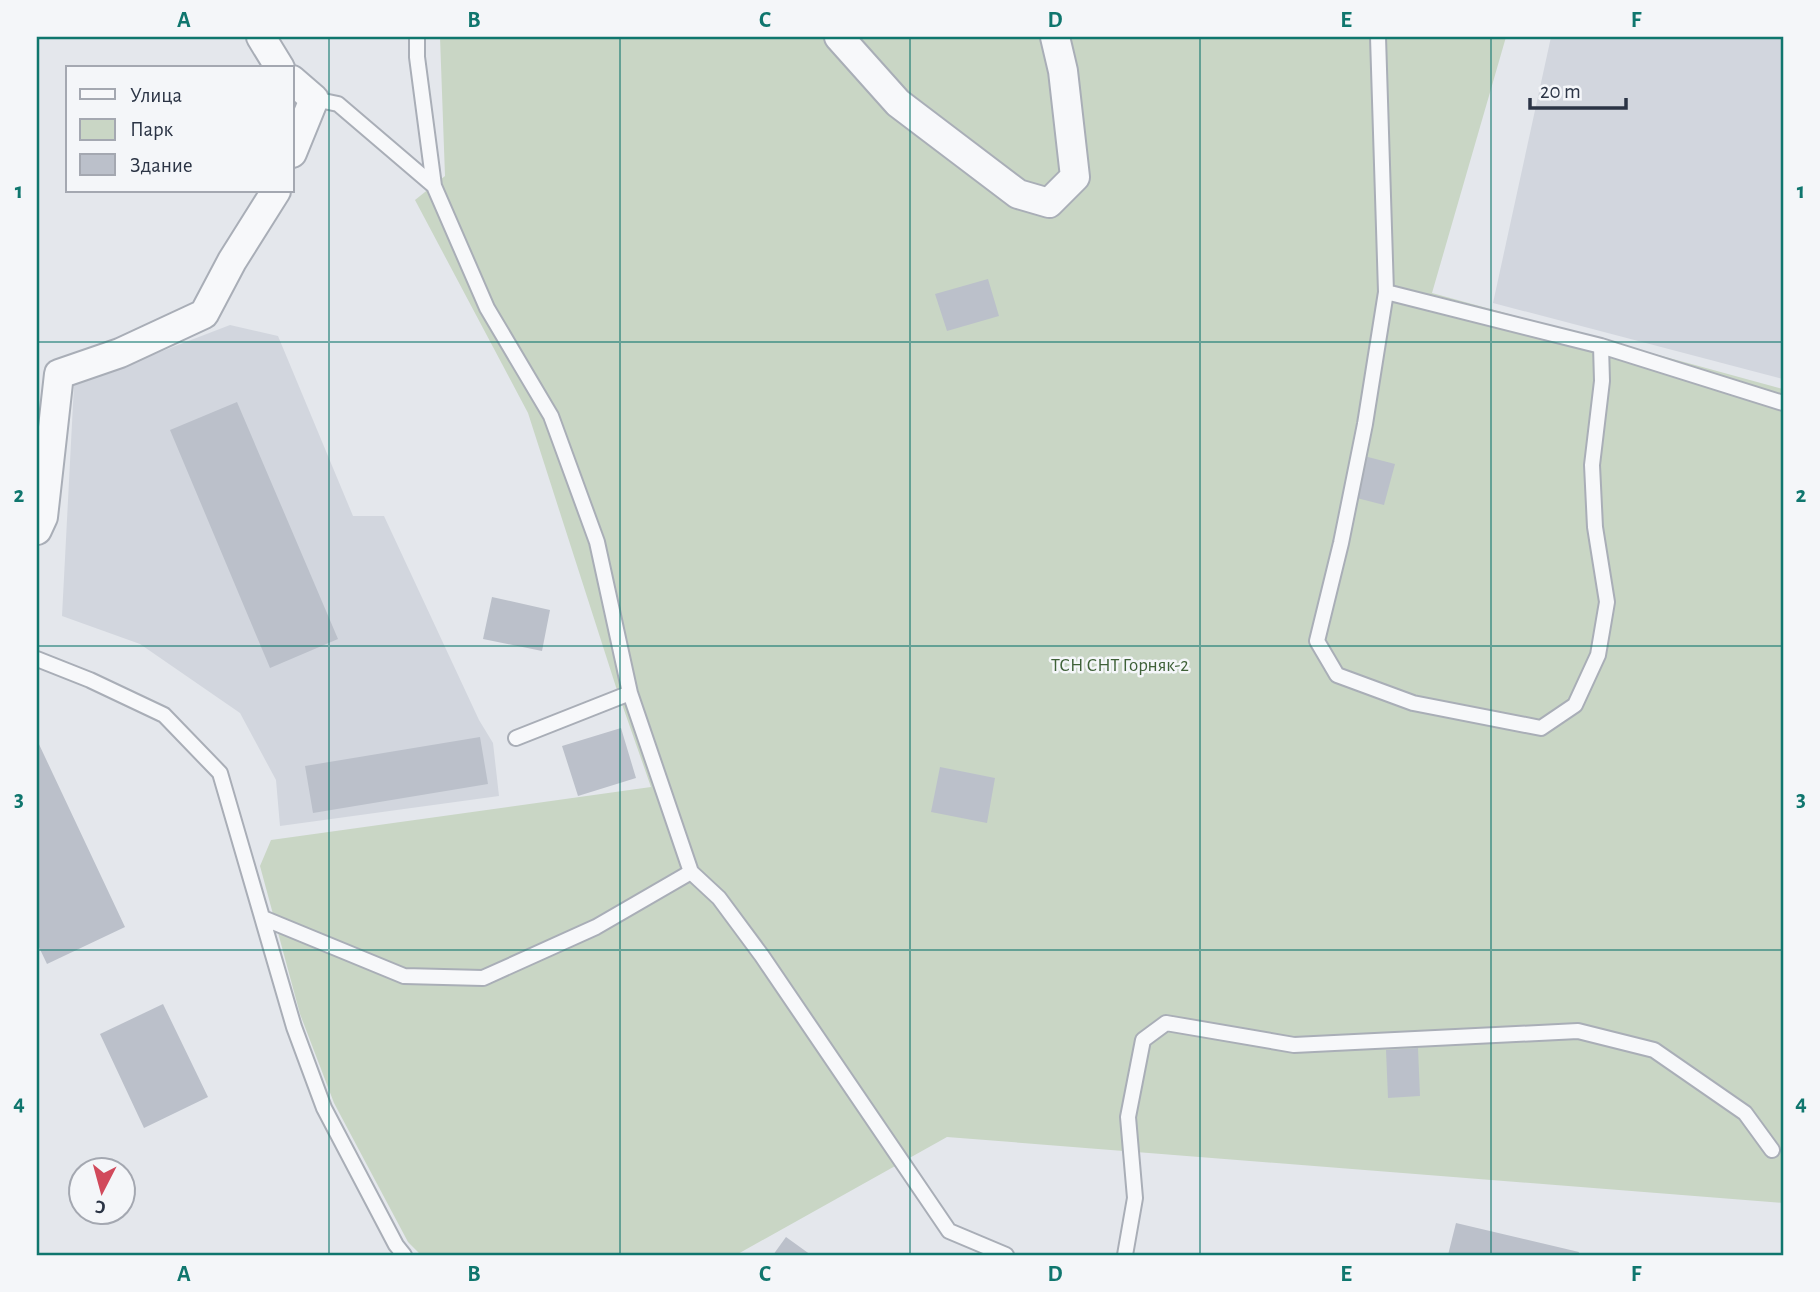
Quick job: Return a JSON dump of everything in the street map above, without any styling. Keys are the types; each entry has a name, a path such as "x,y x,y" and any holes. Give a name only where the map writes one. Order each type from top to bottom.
{"street":[{"path":"261,37 279,66"},
{"path":"839,37 898,103 1018,194 1049,203 1075,177 1063,71 1055,37"},
{"path":"294,82 314,99 294,148"},
{"path":"37,530 43,517 59,374 120,353 204,314 232,261 275,192"}],"lane":[{"path":"417,37 417,57 434,186 487,308 551,416 597,542 631,693 691,873 719,898 762,956 949,1231 1006,1255"},
{"path":"1378,37 1386,292 1365,425 1341,543 1317,641 1337,675 1413,703 1541,728 1576,705 1598,654 1607,602 1595,527 1592,466 1602,381 1601,346"},
{"path":"314,99 338,104 434,186"},
{"path":"1386,292 1601,346 1783,403"},
{"path":"37,659 90,680 164,715 220,773 294,1027 324,1108 396,1245 404,1255"},
{"path":"516,738 631,693"},
{"path":"263,918 404,976 483,978 596,927 691,873"},
{"path":"1125,1255 1135,1198 1128,1117 1143,1040 1166,1023 1294,1045 1578,1031 1654,1049 1745,1113 1772,1150"}],"shaded area":[{"path":"1551,37 1783,37 1783,379 1493,303"},
{"path":"230,325 278,336 353,516 384,516 479,720 493,743 499,796 280,826 276,780 240,713 140,644 62,616 74,385"}],"green space":[{"name":"ТСН СНТ Горняк-2","path":"440,37 1506,37 1432,293 1783,389 1783,1203 947,1137 736,1255 421,1255 408,1242 334,1103 300,1014 260,866 271,840 651,787 528,413 415,200 445,176"}],"building":[{"path":"988,279 999,316 947,331 935,294"},
{"path":"237,402 338,639 270,668 170,430"},
{"path":"1364,456 1395,464 1384,505 1353,497"},
{"path":"492,597 550,610 542,651 483,639"},
{"path":"621,728 636,778 578,796 562,746"},
{"path":"480,737 488,784 313,813 305,766"},
{"path":"37,740 125,927 47,964 37,943"},
{"path":"940,767 995,778 987,823 931,812"},
{"path":"163,1004 208,1097 144,1128 100,1034"},
{"path":"1418,1048 1420,1096 1388,1098 1386,1050"},
{"path":"1456,1223 1579,1252 1578,1255 1448,1255"},
{"path":"786,1237 811,1255 773,1255"}]}
